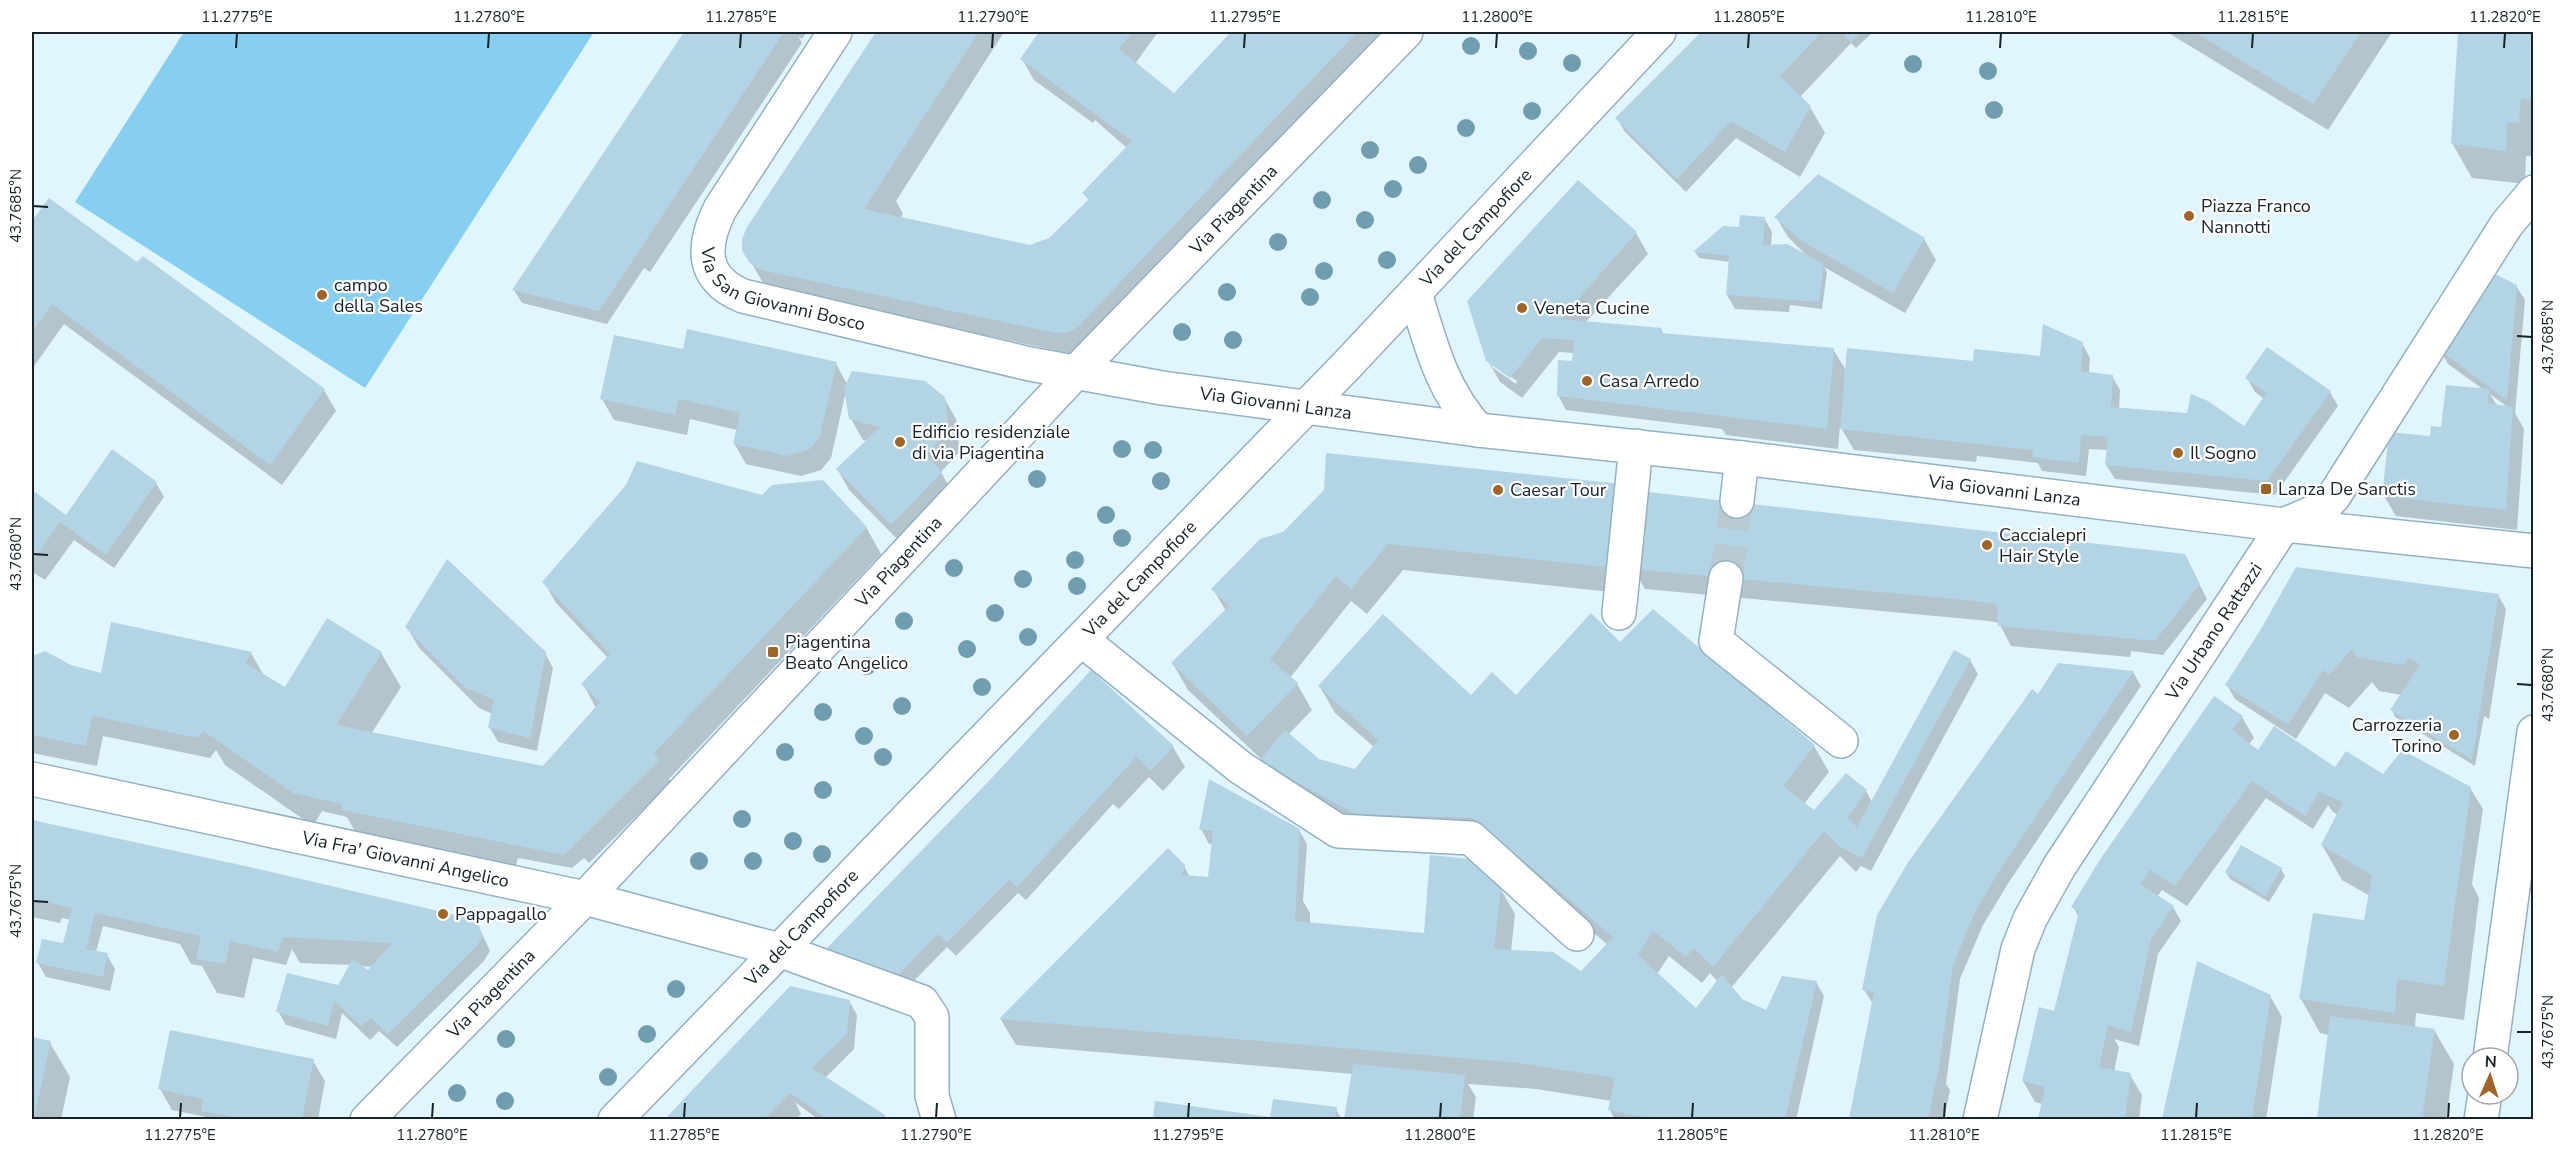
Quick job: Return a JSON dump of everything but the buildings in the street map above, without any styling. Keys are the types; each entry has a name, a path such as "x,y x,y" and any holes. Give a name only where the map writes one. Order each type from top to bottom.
{"street":[{"name":"Via San Giovanni Bosco","path":"835,32 720,209 712,226 708,249 718,280 727,289 743,296 1075,373"},
{"name":"Via Piagentina","path":"367,1119 585,898 1075,373 1406,32"},
{"name":"Via del Campofiore","path":"615,1119 1082,640 1415,293 1659,32"},
{"path":"2284,525 2323,507 2334,496 2507,224 2534,192"},
{"path":"1415,293 1444,381 1455,403 1478,430"},
{"name":"Via Giovanni Lanza","path":"1075,373 1162,388 1478,430 1742,458 2284,525 2534,551"},
{"path":"1619,613 1636,446"},
{"path":"1737,501 1742,458"},
{"name":"Via Urbano Rattazzi","path":"1980,1119 2019,949 2030,919 2059,867 2284,525"},
{"path":"1726,579 1716,641 1841,741"},
{"path":"1082,640 1241,768 1338,831 1471,838 1577,934"},
{"path":"2492,1046 2534,732"},
{"name":"Via Fra' Giovanni Angelico","path":"32,779 585,898 779,950 922,1002 932,1017 932,1096 939,1119"}],"shaded area":[{"name":"campo della Sales","path":"184,32 594,32 365,388 75,202"}],"tunnel":[{"path":"1726,578 1737,501"}],"place":[{"name":"Piazza Franco Nannotti","path":"2189,216"},
{"name":"campo della Sales","path":"322,295"},
{"name":"Veneta Cucine","path":"1522,308"},
{"name":"Casa Arredo","path":"1587,381"},
{"name":"Edificio residenziale di via Piagentina","path":"900,442"},
{"name":"Il Sogno","path":"2178,453"},
{"name":"Lanza De Sanctis","path":"2266,489"},
{"name":"Caesar Tour","path":"1498,490"},
{"name":"Caccialepri Hair Style","path":"1987,545"},
{"name":"Piagentina Beato Angelico","path":"773,652"},
{"name":"Carrozzeria Torino","path":"2454,735"},
{"name":"Pappagallo","path":"443,914"}]}
